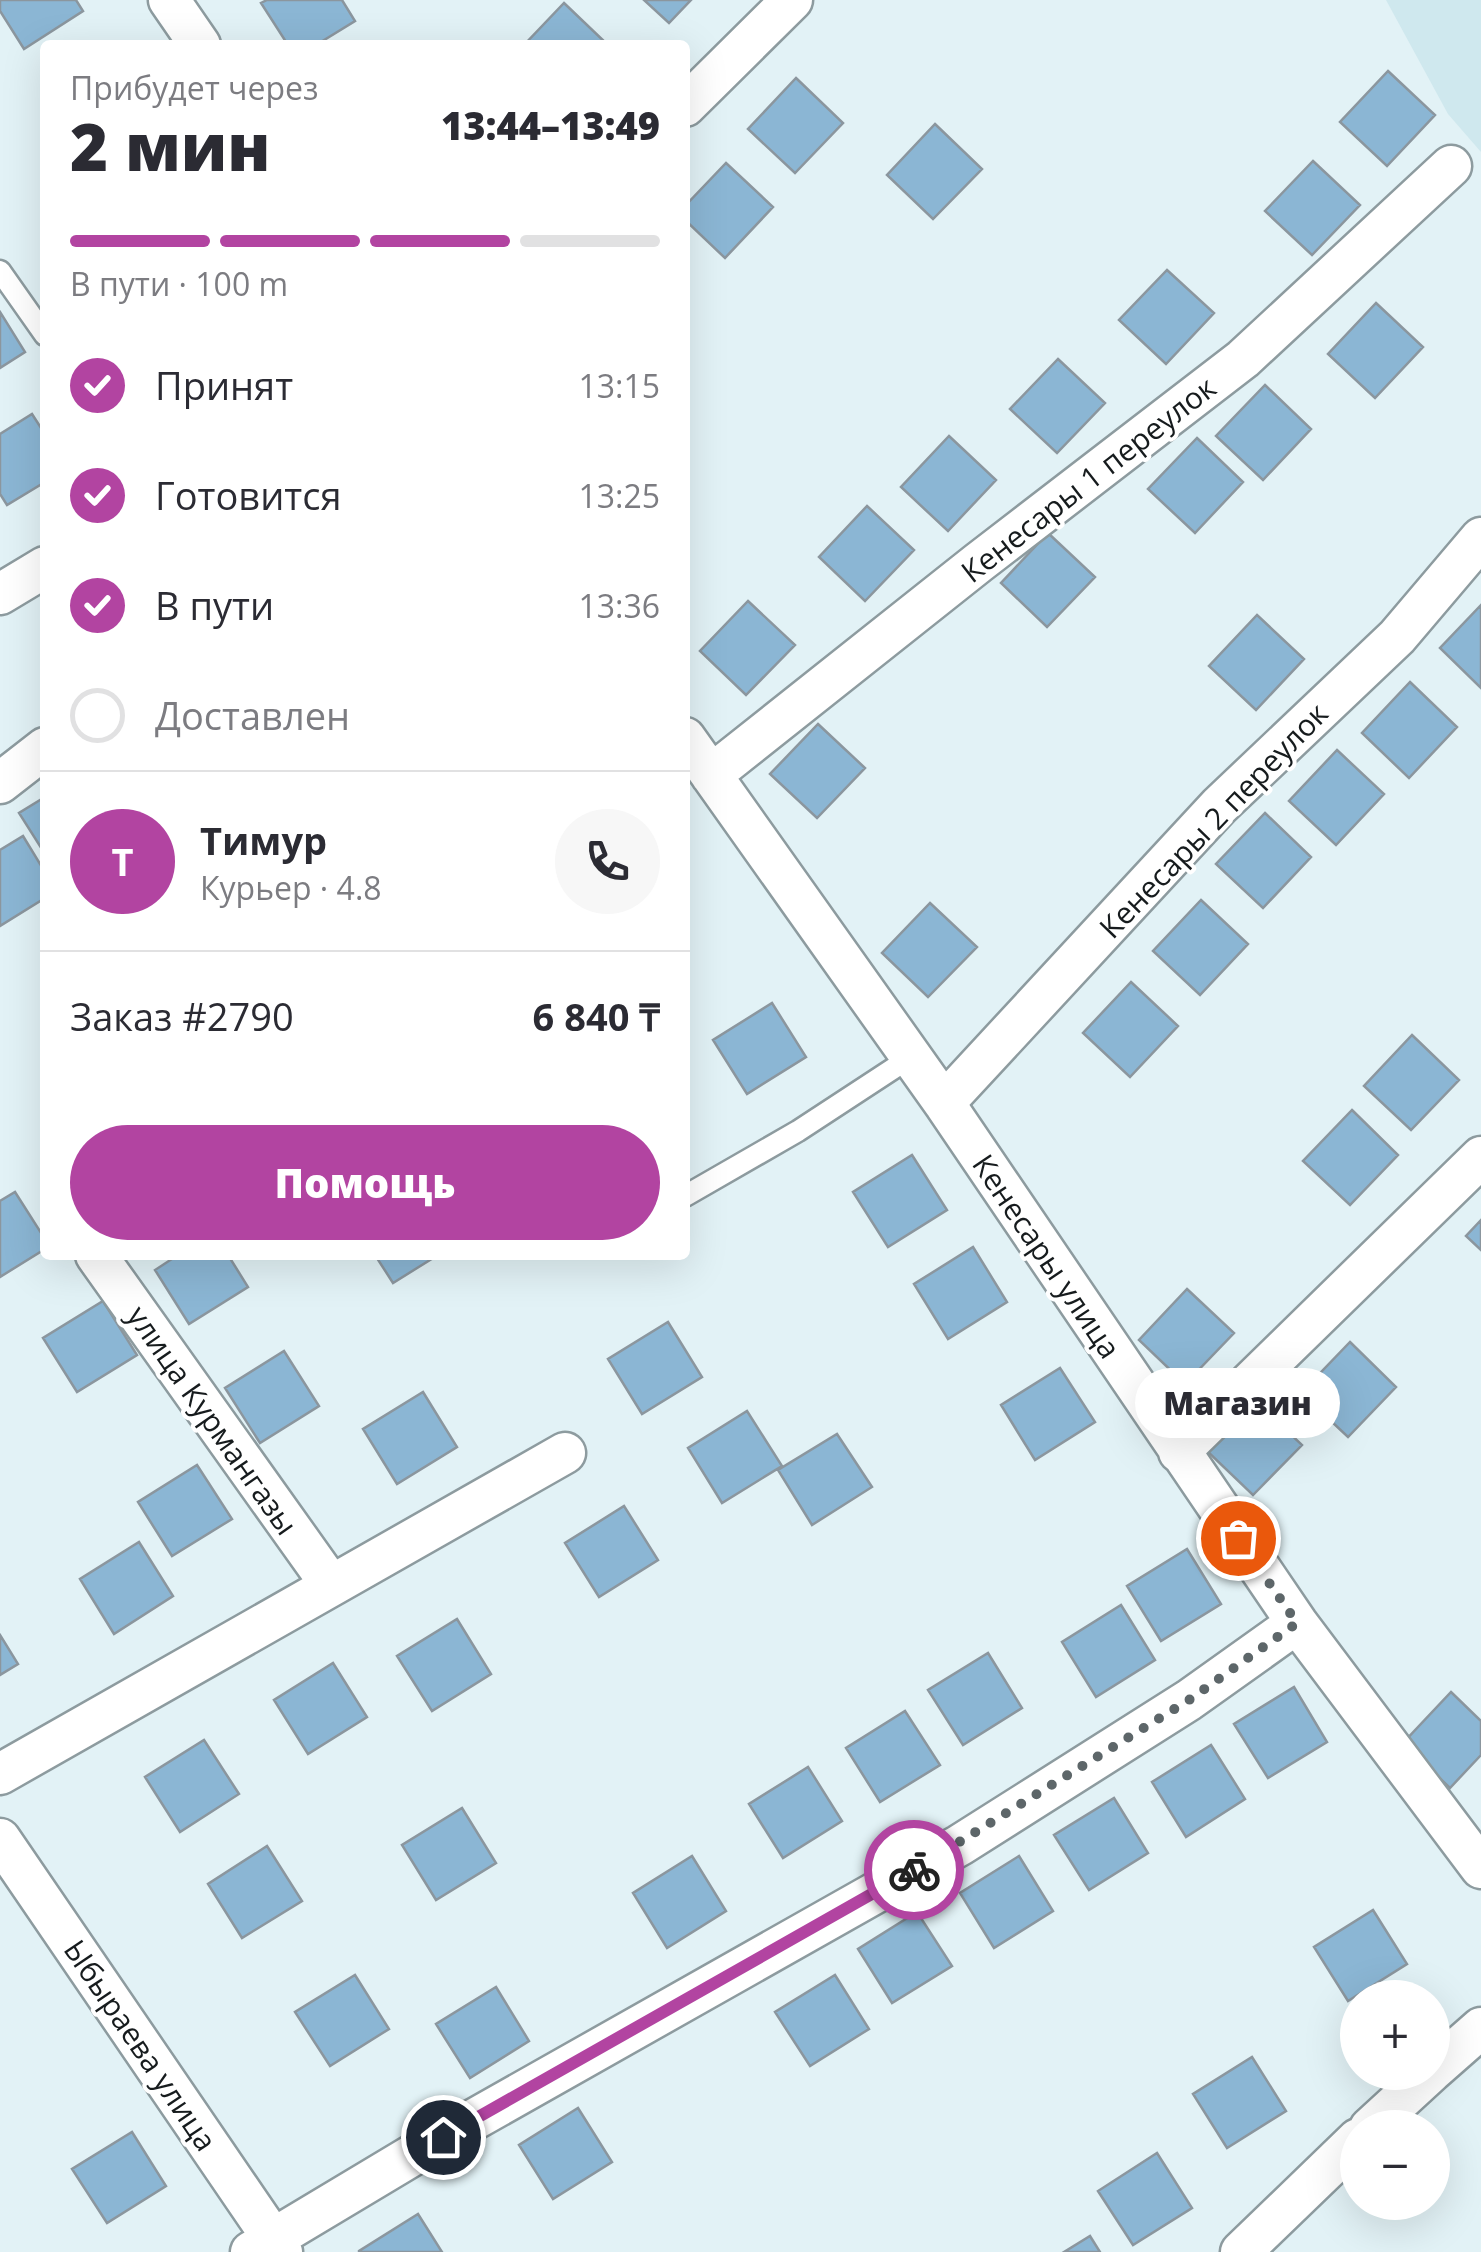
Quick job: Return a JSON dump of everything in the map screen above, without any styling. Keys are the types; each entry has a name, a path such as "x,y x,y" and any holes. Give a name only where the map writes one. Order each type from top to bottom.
{"street":[{"path":"170,0 197,40"},
{"path":"690,101 792,0"},
{"name":"Кенесары 1 переулок","path":"711,775 1243,359 1451,166"},
{"name":"Кенесары 2 переулок","path":"944,1103 1219,806 1397,637 1481,538"},
{"path":"0,594 40,569"},
{"name":"Кенесары улица","path":"690,745 944,1103 1297,1623 1481,1868"},
{"path":"0,784 40,752"},
{"path":"1179,1452 1481,1158"},
{"name":"улица Курмангазы","path":"100,1260 330,1585"},
{"path":"0,1774 565,1453"},
{"path":"269,2248 443,2137 960,1844 1189,1700 1297,1623"},
{"name":"Ыбыраева улица","path":"0,1839 269,2248"},
{"path":"1450,2056 1481,2028"},
{"path":"1390,2110 1412,2090"},
{"path":"1241,2252 1340,2156"}],"lane":[{"path":"0,271 40,328"},
{"path":"690,1193 798,1131 912,1057"}],"shaded area":[{"path":"1386,0 1481,0 1481,152 1448,114"}],"building":[{"path":"0,0 76,0 83,11 24,49 0,11"},
{"path":"342,0 355,21 324,40 285,40 261,3"},
{"path":"644,0 691,0 669,23"},
{"path":"564,3 603,40 529,40"},
{"path":"1388,71 1435,115 1387,166 1340,122"},
{"path":"796,78 843,123 795,173 748,129"},
{"path":"935,124 982,169 933,219 887,175"},
{"path":"1313,161 1360,205 1312,255 1265,211"},
{"path":"726,163 773,207 725,258 690,225 690,201"},
{"path":"1167,270 1214,313 1166,364 1119,320"},
{"path":"1376,303 1423,347 1375,398 1328,354"},
{"path":"0,312 25,352 0,368"},
{"path":"1058,359 1105,403 1057,453 1010,409"},
{"path":"1265,385 1311,429 1263,480 1216,436"},
{"path":"32,414 40,426 40,485 7,505 0,494 0,434"},
{"path":"949,436 996,480 948,531 901,487"},
{"path":"1197,438 1243,482 1195,533 1148,489"},
{"path":"867,506 914,550 865,601 819,557"},
{"path":"1048,533 1095,577 1047,627 1001,583"},
{"path":"748,601 795,645 746,695 700,651"},
{"path":"1481,605 1481,688 1440,648"},
{"path":"1257,615 1304,659 1256,710 1209,666"},
{"path":"1410,682 1457,727 1409,778 1362,733"},
{"path":"818,724 865,768 817,818 770,774"},
{"path":"1337,750 1384,794 1336,845 1289,801"},
{"path":"40,800 40,846 19,813"},
{"path":"1265,813 1311,857 1263,908 1216,864"},
{"path":"23,836 40,864 40,901 0,926 0,850"},
{"path":"1201,900 1248,944 1200,995 1153,951"},
{"path":"930,903 977,947 928,997 882,953"},
{"path":"1131,982 1178,1026 1130,1077 1083,1033"},
{"path":"772,1003 806,1057 747,1094 713,1040"},
{"path":"1412,1035 1459,1080 1411,1130 1364,1086"},
{"path":"1352,1110 1398,1155 1350,1205 1303,1161"},
{"path":"912,1155 947,1210 888,1247 853,1192"},
{"path":"15,1192 40,1231 40,1252 0,1277 0,1201"},
{"path":"1481,1220 1481,1250 1466,1236"},
{"path":"973,1247 1007,1302 948,1339 914,1284"},
{"path":"170,1260 231,1260 248,1287 189,1324 155,1270"},
{"path":"378,1260 430,1260 393,1283"},
{"path":"1187,1289 1234,1333 1185,1384 1139,1340"},
{"path":"103,1301 137,1355 77,1392 43,1338"},
{"path":"668,1322 702,1377 642,1414 608,1359"},
{"path":"1350,1342 1396,1387 1348,1437 1301,1393"},
{"path":"284,1351 319,1406 260,1443 225,1388"},
{"path":"1060,1368 1095,1422 1035,1460 1001,1405"},
{"path":"423,1392 457,1447 397,1484 363,1429"},
{"path":"1255,1400 1302,1445 1253,1495 1207,1451"},
{"path":"747,1411 782,1466 722,1503 688,1448"},
{"path":"837,1434 872,1487 812,1525 778,1470"},
{"path":"197,1465 232,1519 172,1556 138,1502"},
{"path":"624,1506 658,1560 599,1597 565,1543"},
{"path":"139,1542 173,1596 114,1634 80,1579"},
{"path":"1187,1549 1221,1604 1161,1641 1127,1586"},
{"path":"1121,1605 1155,1660 1096,1697 1062,1642"},
{"path":"457,1619 491,1674 432,1711 397,1656"},
{"path":"0,1635 18,1664 0,1675"},
{"path":"988,1653 1022,1708 963,1745 928,1690"},
{"path":"333,1663 367,1717 308,1754 274,1700"},
{"path":"1294,1687 1327,1742 1268,1778 1234,1724"},
{"path":"1451,1692 1481,1721 1481,1755 1450,1788 1403,1743"},
{"path":"905,1711 940,1765 880,1802 846,1748"},
{"path":"204,1740 239,1794 180,1832 145,1777"},
{"path":"1211,1745 1245,1799 1186,1837 1152,1782"},
{"path":"808,1767 842,1821 783,1858 749,1804"},
{"path":"1114,1798 1148,1853 1089,1890 1054,1835"},
{"path":"462,1808 496,1863 436,1900 402,1845"},
{"path":"267,1846 302,1901 242,1938 208,1884"},
{"path":"692,1856 726,1911 667,1948 633,1893"},
{"path":"1019,1856 1053,1911 994,1948 960,1893"},
{"path":"1373,1910 1407,1964 1381,1980 1340,1980 1340,1988 1314,1947"},
{"path":"917,1912 952,1966 892,2003 858,1949"},
{"path":"355,1975 389,2029 330,2066 295,2012"},
{"path":"835,1975 869,2029 810,2066 775,2012"},
{"path":"496,1987 529,2041 470,2078 436,2024"},
{"path":"1252,2057 1286,2111 1227,2148 1193,2094"},
{"path":"578,2108 612,2162 553,2199 519,2145"},
{"path":"132,2132 166,2186 107,2223 72,2169"},
{"path":"1157,2153 1192,2208 1133,2245 1098,2191"},
{"path":"418,2214 442,2252 359,2252 359,2251"},
{"path":"1090,2236 1100,2252 1064,2252"}],"way so far":[{"path":"914,1870 1189,1700 1297,1623 1238,1538"}],"place":[{"name":"Магазин","path":"1238,1538"}],"route":[{"path":"443,2137 914,1870"}]}
